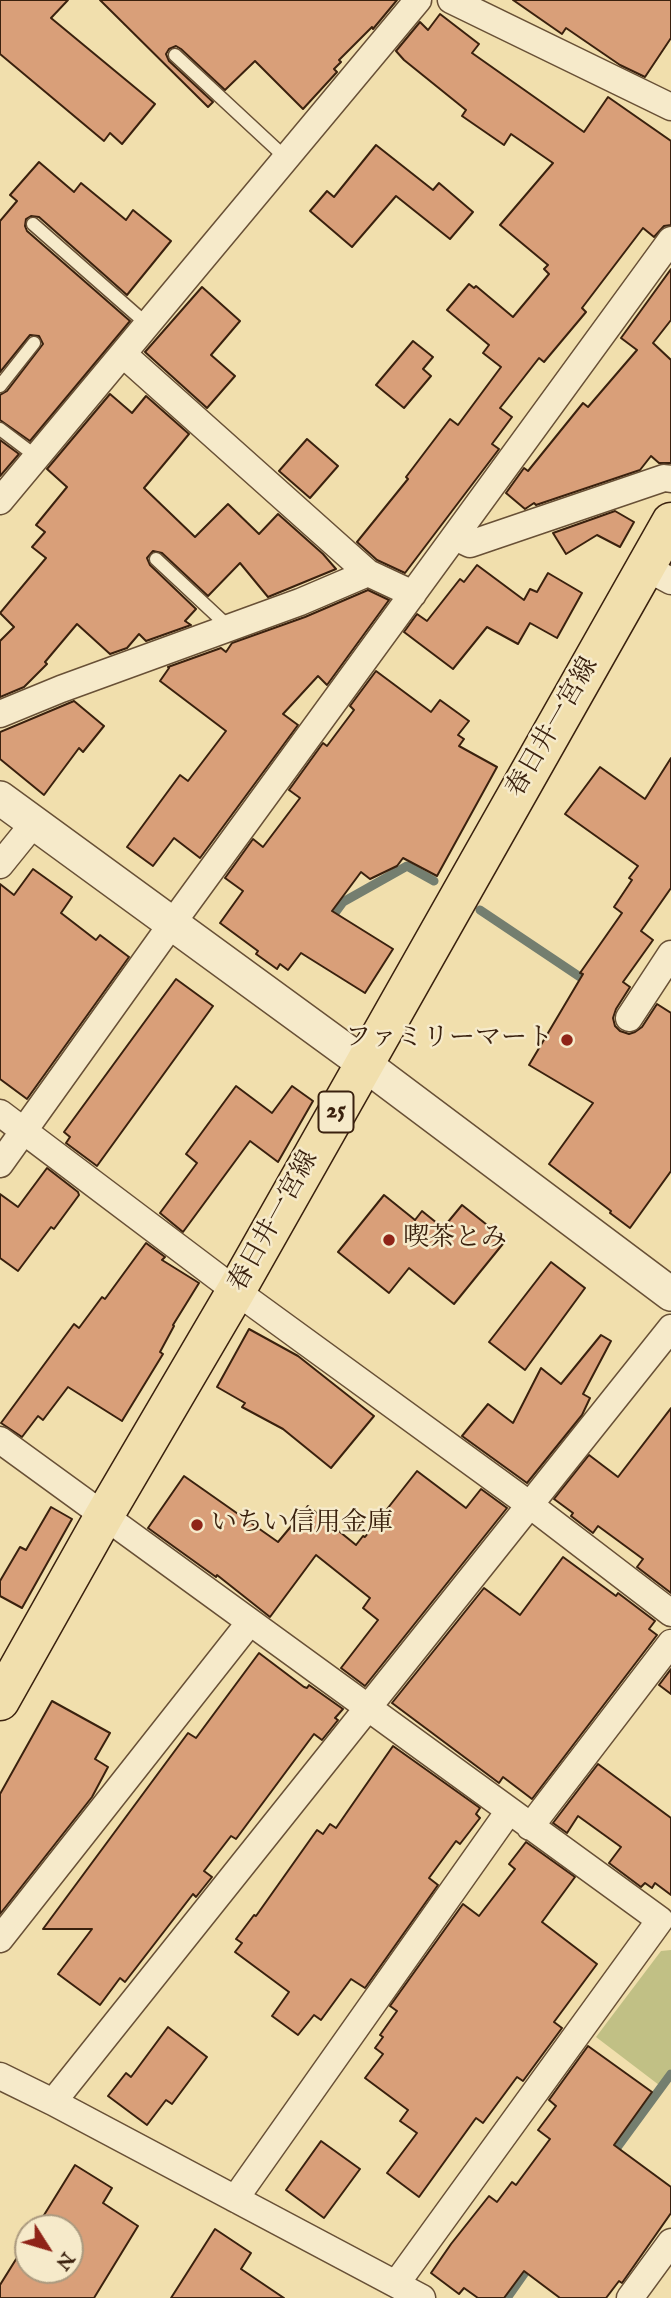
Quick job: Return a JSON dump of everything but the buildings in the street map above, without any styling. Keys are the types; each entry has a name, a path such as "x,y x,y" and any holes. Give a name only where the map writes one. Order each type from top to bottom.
{"main road":[{"name":"春日井一宮線","path":"0,1701 104,1516 236,1291 363,1063 658,574 671,522"}],"street":[{"path":"0,501 418,0"},
{"path":"451,0 671,107"},
{"path":"0,1164 671,240"},
{"path":"124,355 368,573 413,594"},
{"path":"455,537 470,544 664,478 671,479"},
{"path":"0,715 61,689 300,602 368,573"},
{"path":"0,798 363,1063 671,1294"},
{"path":"0,864 34,823"},
{"path":"629,1017 671,954"},
{"path":"0,1112 236,1291 530,1505 671,1613"},
{"path":"53,2102 671,1328"},
{"path":"0,1440 509,1811 667,1918 396,2284"},
{"path":"0,1939 250,1622"},
{"path":"530,1826 671,1643"},
{"path":"235,2199 509,1811"},
{"path":"0,2076 422,2298"},
{"path":"630,2298 671,2242"}],"lane":[{"path":"175,55 287,159"},
{"path":"33,223 148,326"},
{"path":"0,386 34,343"},
{"path":"0,429 37,457"},
{"path":"156,559 230,628"}],"shaded area":[{"path":"671,1950 671,2069 659,2085 596,2037 661,1951"}],"waterway":[{"path":"329,921 343,902 407,866 434,881"},
{"path":"480,910 589,983"},
{"path":"610,2157 671,2074"},
{"path":"507,2298 531,2264"}],"place":[{"name":"ファミリーマート","path":"567,1040"},
{"name":"喫茶とみ","path":"389,1240"},
{"name":"いちい信用金庫","path":"197,1525"}]}
